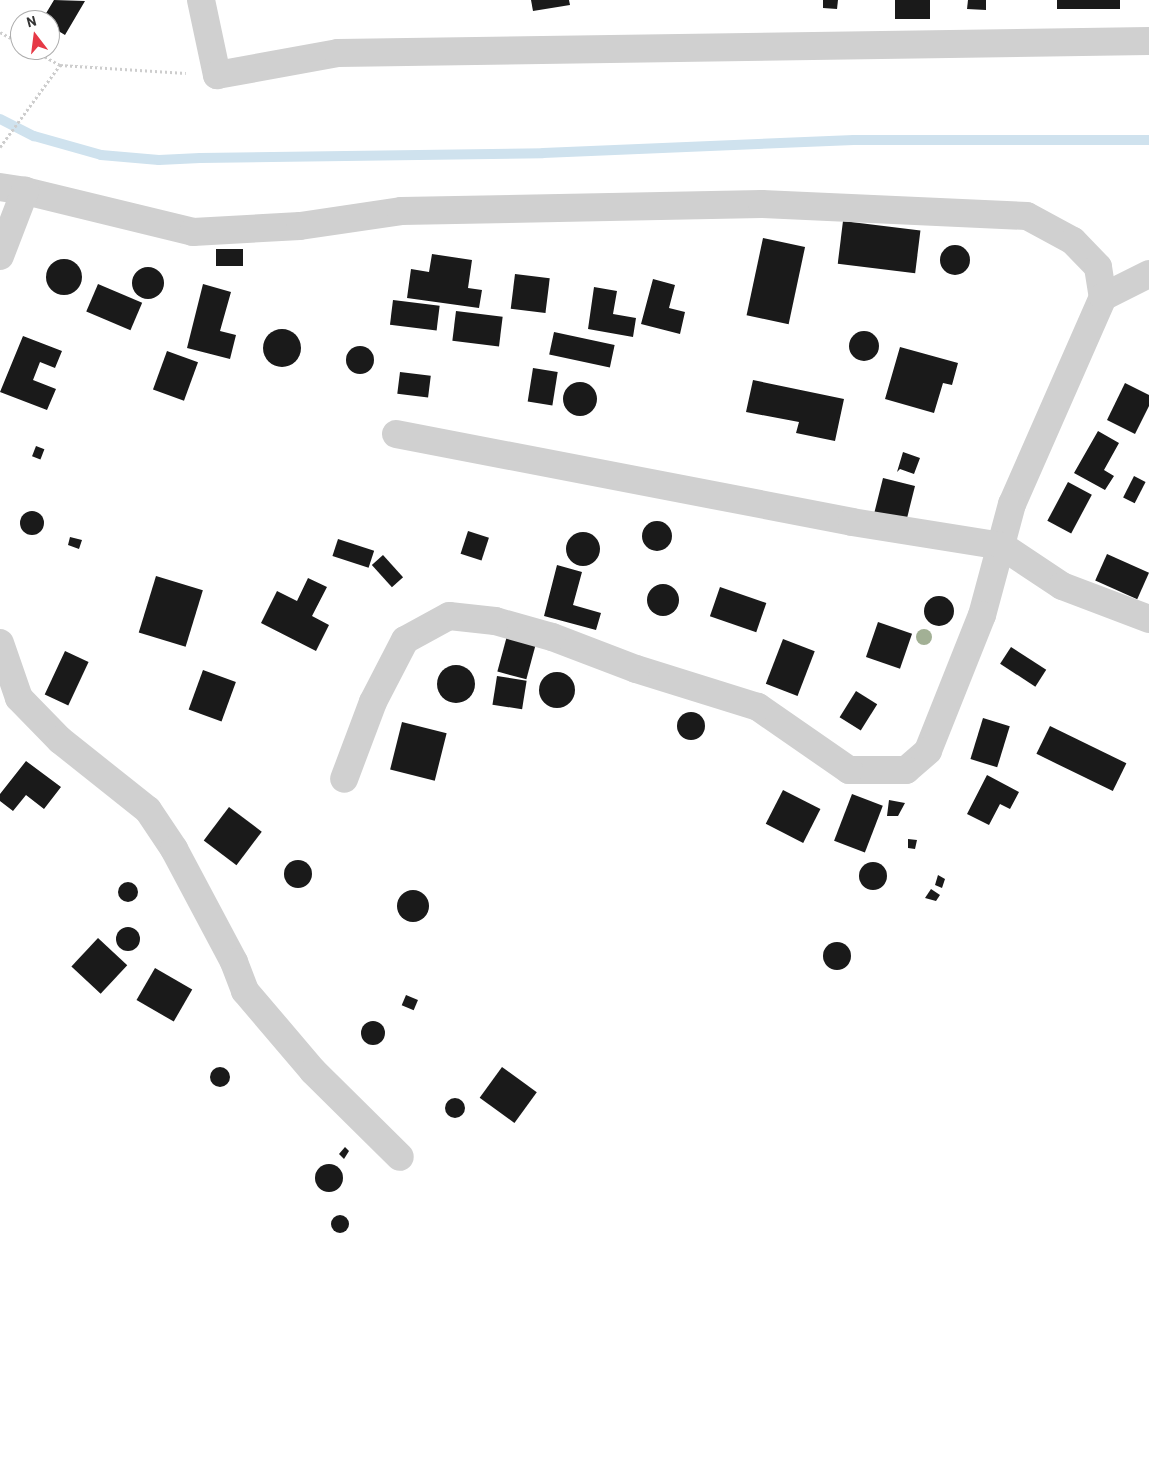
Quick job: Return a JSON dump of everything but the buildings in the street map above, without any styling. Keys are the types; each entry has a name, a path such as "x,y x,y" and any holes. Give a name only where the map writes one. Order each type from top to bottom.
{"street":[{"path":"201,0 217,75 338,53 1149,41"},
{"path":"0,256 12,189 193,232 300,226 401,211 762,204 1027,216 1073,241 1098,267 1103,297 1012,504 982,615 928,751 906,770 848,770 758,707 636,669 552,637 495,621 449,616 405,640 372,702 344,779"},
{"path":"1103,297 1149,274"},
{"path":"396,434 852,522 1002,546 1062,586 1149,619"},
{"path":"0,643 19,698 60,740 148,810 174,849 234,962 245,991 313,1071 400,1157"}],"path":[{"path":"51,60 60,65 217,75"},
{"path":"0,147 60,65"}],"waterway":[{"path":"0,119 34,136 101,155 159,160 543,153 854,140 1149,140"}]}
